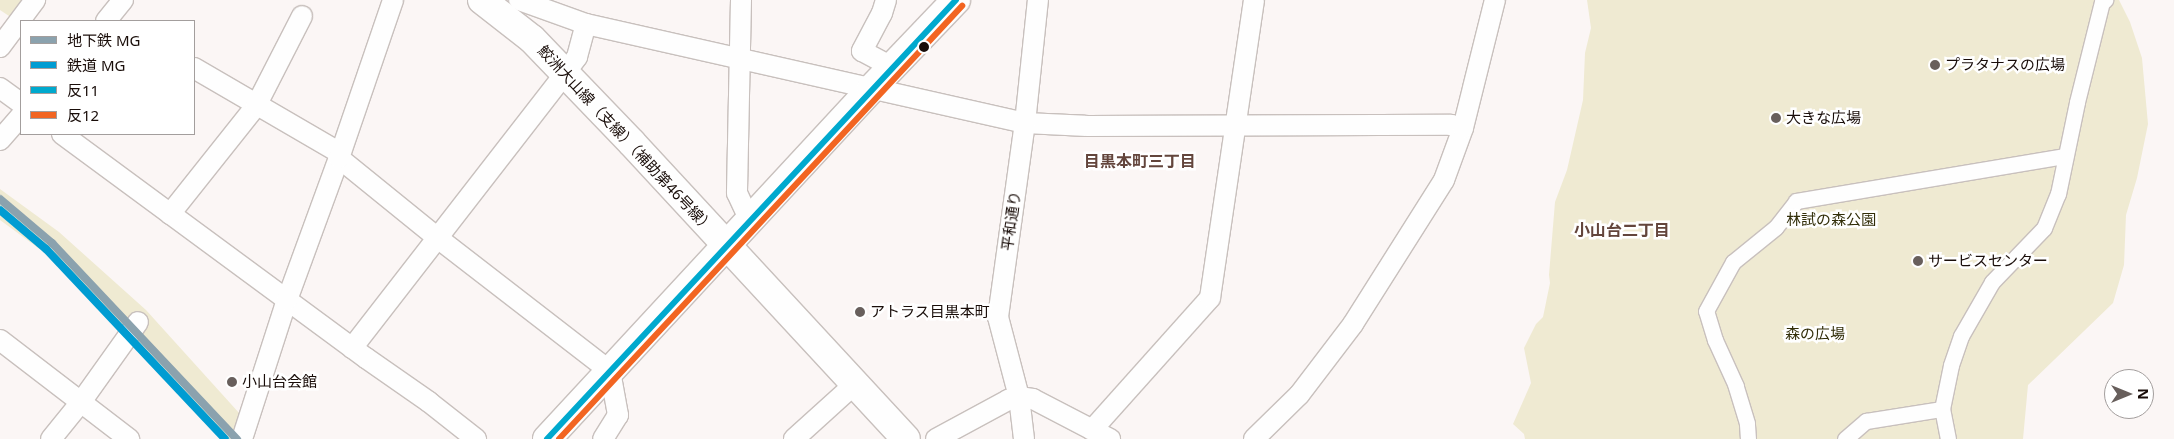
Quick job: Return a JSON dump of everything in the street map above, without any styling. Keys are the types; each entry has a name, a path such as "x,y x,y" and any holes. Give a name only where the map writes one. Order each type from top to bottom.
{"main road":[{"path":"548,439 870,89 956,0"},
{"name":"鮫洲大山線（支線）（補助第46号線）","path":"502,3 532,39 856,383 906,439"}],"street":[{"path":"20,20 35,0"},
{"path":"111,20 123,0"},
{"path":"248,435 287,300 340,155 392,0"},
{"path":"741,0 737,193 750,221"},
{"path":"886,0 882,13 862,51 892,67"},
{"name":"平和通り","path":"1024,439 1019,397 998,317 1024,123 1038,0"},
{"path":"936,439 1008,400 1019,397 1033,399 1101,435 1210,298 1254,0"},
{"path":"1254,439 1299,395 1353,324 1444,180 1463,128 1495,0"},
{"path":"1948,439 1942,409 1951,365 1961,336 1992,282 2044,228 2058,194 2094,32 2102,2 2105,0"},
{"path":"502,3 586,24 739,57 870,89 1024,123 1088,126 1451,125 1463,128"},
{"path":"170,214 256,106 302,16"},
{"path":"0,47 20,20"},
{"path":"352,348 439,239 577,57 586,24"},
{"path":"195,69 340,155 439,239 610,371 618,415 602,439"},
{"path":"0,88 20,102"},
{"path":"0,140 20,117"},
{"path":"63,135 352,348 430,402 476,439"},
{"path":"1748,439 1747,423 1736,386 1715,340 1706,311 1733,262 1776,227 1796,201 2065,156"},
{"path":"51,439 81,402 138,322"},
{"path":"0,340 129,439"},
{"path":"794,439 856,383"},
{"path":"1845,439 1866,421 1942,409"}],"green space":[{"path":"0,0 28,0 15,20 0,10"},
{"name":"林試の森公園","path":"1587,0 2119,0 2130,22 2142,58 2148,124 2137,178 2126,215 2124,265 2113,303 2028,385 2023,439 1525,439 1524,434 1513,424 1531,383 1524,348 1536,324 1543,317 1550,283 1555,202 1567,170 1583,100 1585,53 1591,28"},
{"path":"0,189 59,232 146,310 240,414 233,439 222,439 130,333 45,253 0,220"}],"metro line":[{"name":"MG","path":"0,199 52,243 237,439"}],"rail line":[{"name":"MG","path":"0,210 46,249 225,439"}],"transit line":[{"name":"反11","path":"547,439 956,0"},
{"name":"反12","path":"559,439 962,6"}],"place":[{"name":"プラタナスの広場","path":"1935,65"},
{"name":"大きな広場","path":"1776,118"},
{"name":"サービスセンター","path":"1918,261"},
{"name":"アトラス目黒本町","path":"860,312"},
{"name":"小山台会館","path":"232,382"}],"district":[{"name":"目黒本町三丁目","path":"1140,161"},
{"name":"小山台二丁目","path":"1622,230"}],"park label":[{"name":"森の広場","path":"1815,334"}]}
